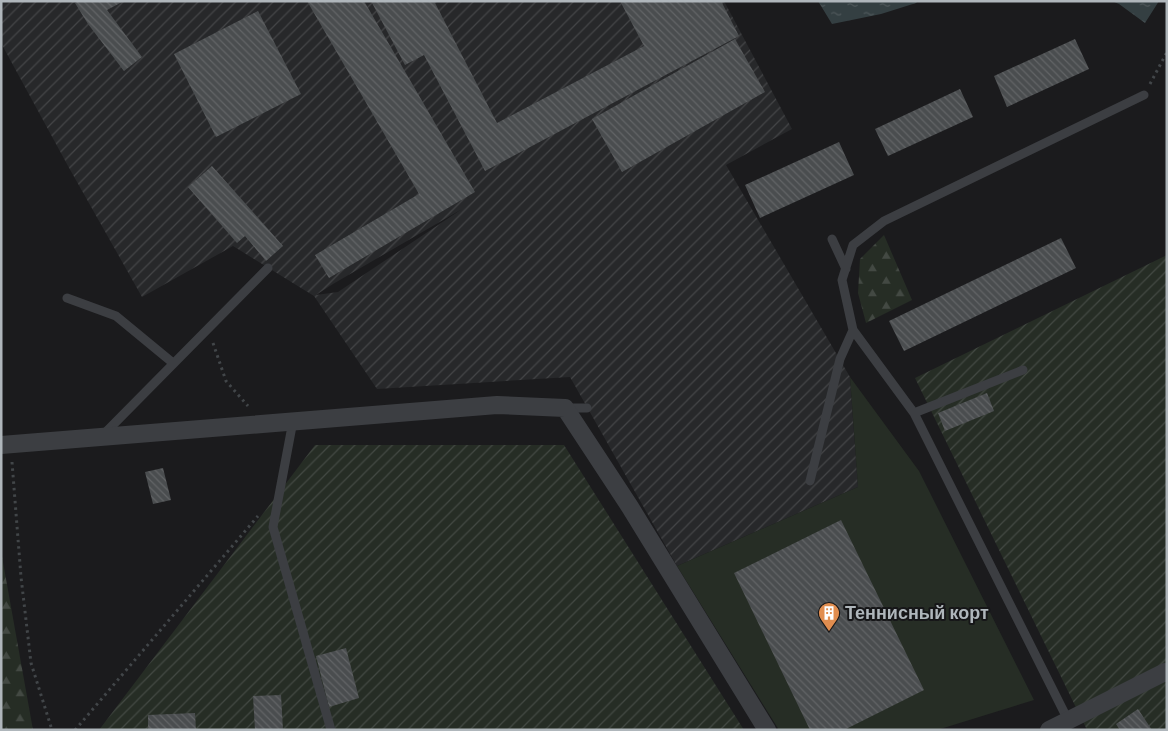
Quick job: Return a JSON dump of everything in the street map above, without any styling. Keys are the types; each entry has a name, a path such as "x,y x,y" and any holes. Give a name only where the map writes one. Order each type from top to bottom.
{"street":[{"path":"1,445 497,405 565,408 630,507 767,730"},
{"path":"1049,730 1165,672 1167,673"}],"lane":[{"path":"1068,720 914,413 853,330 842,280 853,245 884,221 1144,95"},
{"path":"832,239 846,268"},
{"path":"101,437 268,268"},
{"path":"67,298 116,316 173,364"},
{"path":"810,481 840,359 853,330"},
{"path":"914,413 1023,370"},
{"path":"565,408 588,408"},
{"path":"293,421 273,527 331,730"}],"path":[{"path":"1144,95 1167,52"},
{"path":"214,322 213,346 226,381 250,409"},
{"path":"14,484 21,576 31,663 52,730"},
{"path":"74,730 258,517 260,508"}],"shaded area":[{"path":"1,1 724,1 792,129 726,165 850,377 858,487 677,566 570,377 377,389 314,296 233,246 142,297 1,43","holes":["462,209 338,292 316,295"]}],"green space":[{"path":"884,235 912,300 866,323 858,293 860,259"},
{"path":"1167,255 1167,730 1087,730 915,378"},
{"path":"850,377 919,471 1034,700 937,730 779,730 677,566 858,487"},
{"path":"315,445 564,445 744,730 99,730"},
{"path":"1,551 33,730 1,730"}],"water":[{"path":"818,1 918,1 881,14 832,24"},
{"path":"1112,1 1159,1 1145,23"}],"building":[{"path":"79,1 124,1 107,10 142,57 124,71 88,24 75,3"},
{"path":"307,1 364,1 475,192 329,278 315,255 419,194"},
{"path":"371,1 434,1 497,123 644,46 620,1 721,1 739,36 485,171 424,55 405,65"},
{"path":"258,11 301,94 216,137 174,54"},
{"path":"735,39 765,92 622,172 592,119"},
{"path":"1075,39 1089,69 1007,107 994,76"},
{"path":"960,89 973,117 888,156 875,129"},
{"path":"839,142 854,175 760,218 745,185"},
{"path":"212,166 283,246 266,261 245,236 237,243 188,187"},
{"path":"1061,238 1076,268 904,351 889,321"},
{"path":"987,393 994,411 945,431 938,413"},
{"path":"163,468 171,500 153,504 145,472"},
{"name":"Теннисный корт","path":"841,520 924,690 844,730 810,730 734,573"},
{"path":"346,648 359,698 329,707 316,656"},
{"path":"281,695 283,730 255,730 253,696"},
{"path":"1138,709 1152,730 1120,730 1116,724"},
{"path":"195,713 196,730 148,730 148,715"}],"place":[{"name":"Теннисный корт","path":"829,632"}]}
